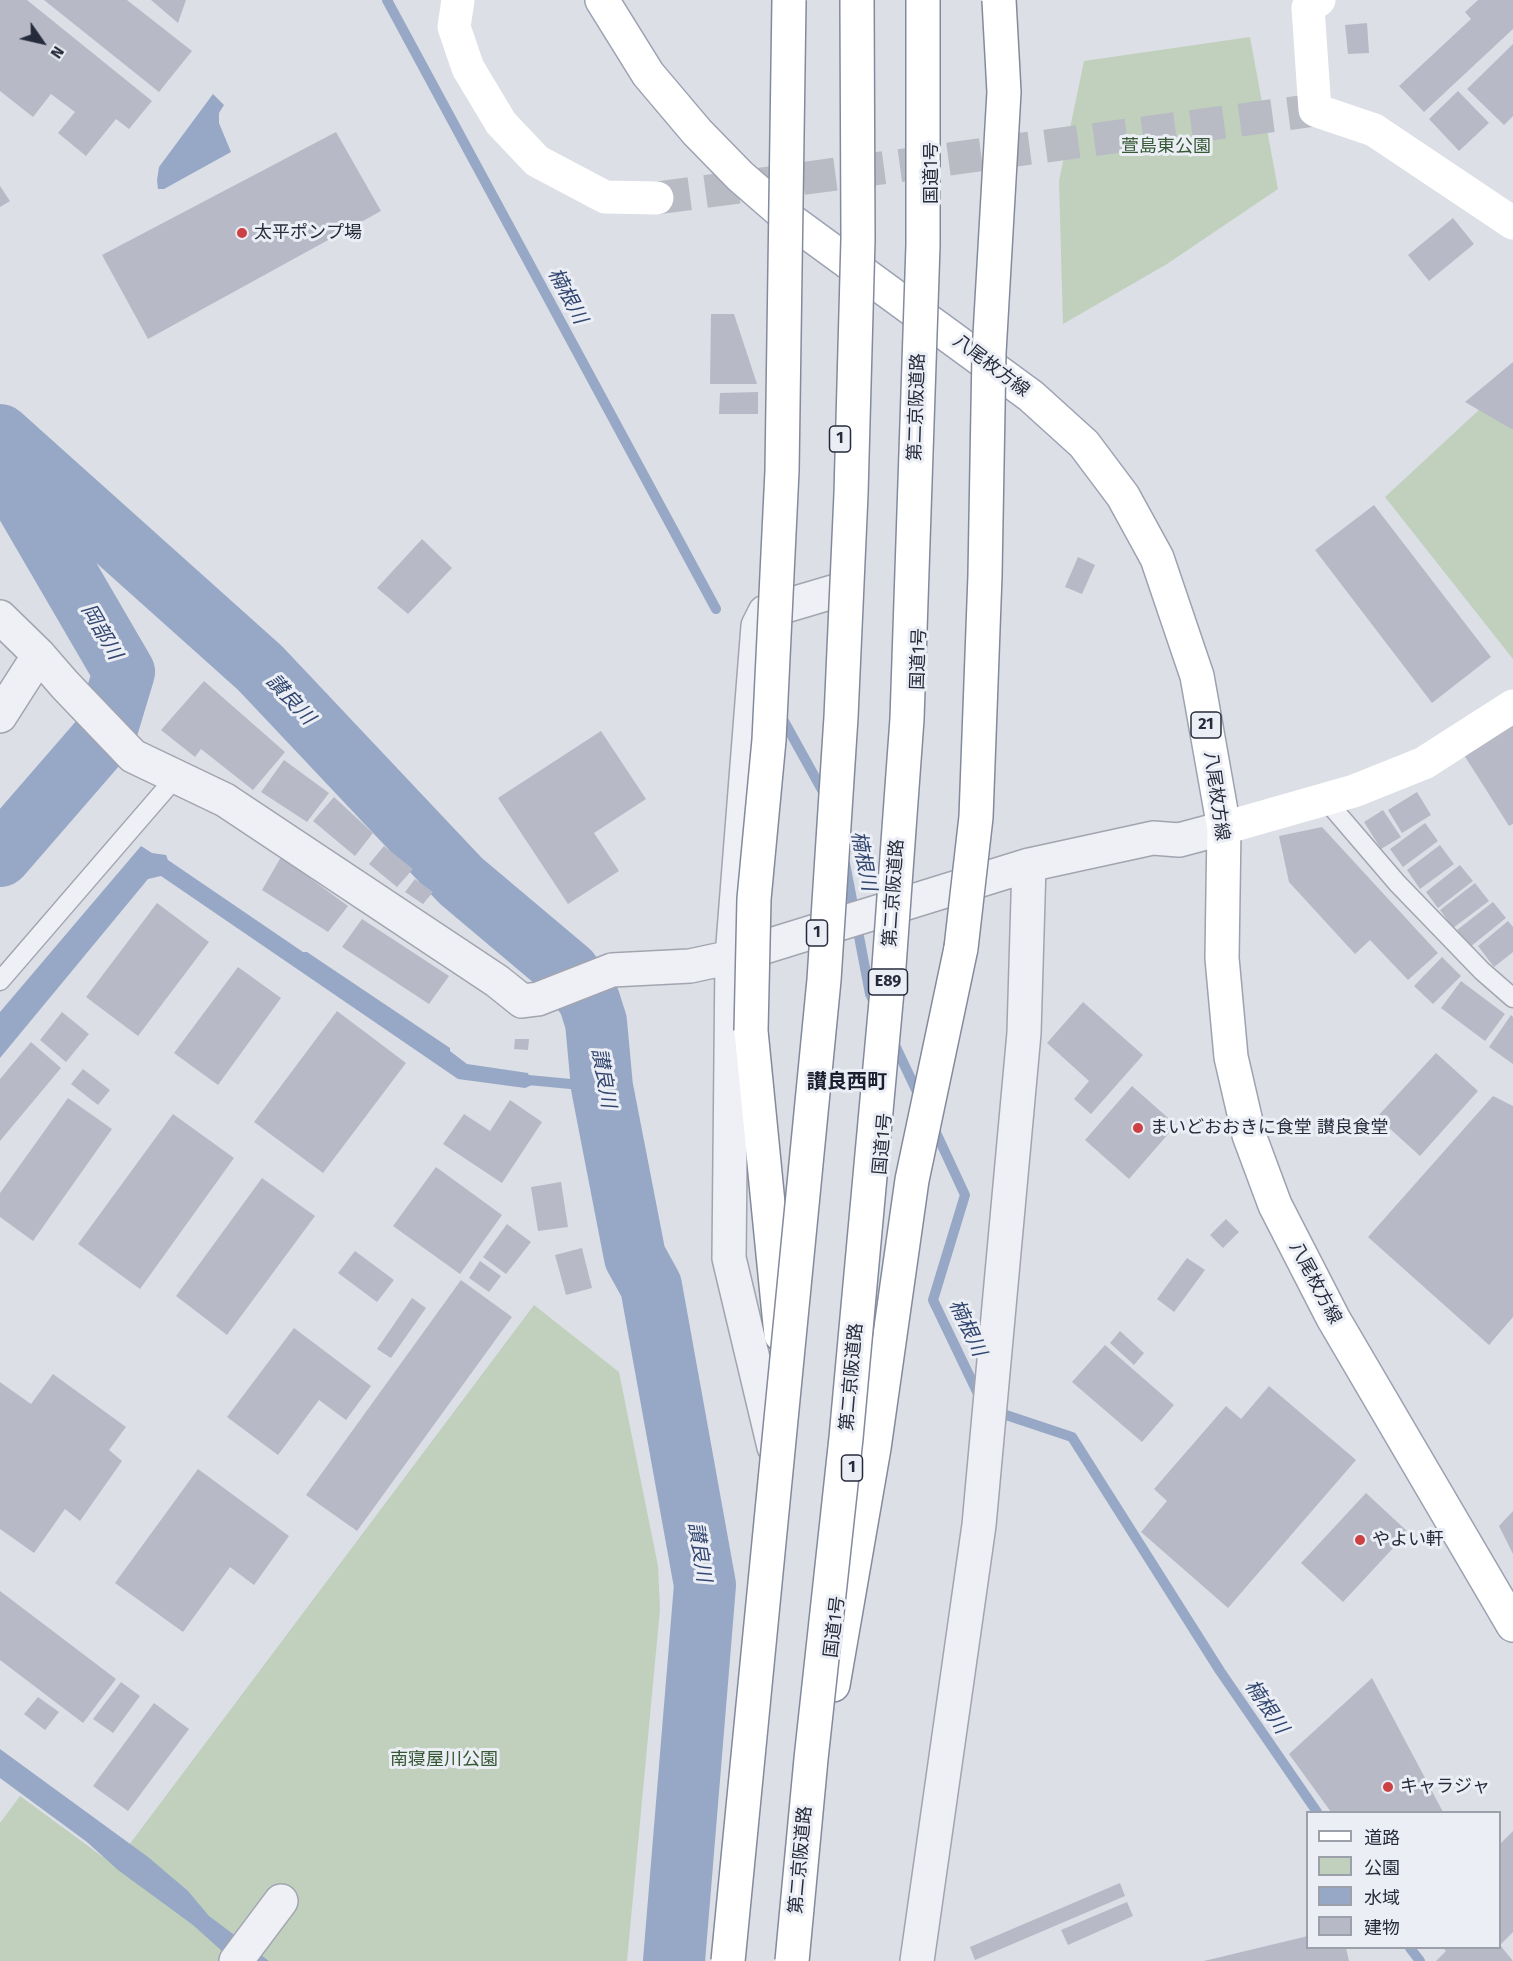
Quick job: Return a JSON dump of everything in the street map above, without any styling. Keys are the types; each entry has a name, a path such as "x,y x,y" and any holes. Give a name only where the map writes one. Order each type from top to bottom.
{"main road":[{"path":"458,0 454,27 468,68 501,123 537,161 605,197 657,198"},
{"name":"八尾枚方線","path":"602,0 648,74 696,132 740,177 793,222 1040,404 1084,444 1123,496 1157,558 1197,676 1224,828 1222,958 1231,1057 1249,1135 1271,1195 1333,1318 1513,1625"},
{"path":"783,1346 751,1031 754,899 769,740 782,471 789,0"},
{"name":"1","path":"723,1961 774,1447 822,877 836,591 847,261 845,0"},
{"path":"728,1961 747,1752 781,1432 826,944 841,717 851,494 858,238 857,0"},
{"name":"第二京阪道路","path":"792,1961 812,1747 846,1438 888,980 907,719 922,245 923,0"},
{"name":"国道1号","path":"800,1961 863,1363 911,832 931,322 933,0"},
{"path":"820,1760 874,1448 912,1180 961,948 976,817 985,575 989,353 1004,92 999,0"},
{"path":"1319,0 1308,8 1315,110 1374,130 1513,223"},
{"path":"1224,828 1354,791 1424,763 1513,706"}],"street":[{"path":"774,1447 729,1258 732,957 758,626 765,612 836,591"},
{"path":"0,617 39,655 133,756 225,800 497,981 522,1001 538,999 612,970 690,966 732,957 1029,865 1153,838 1179,840 1224,828"},
{"path":"0,716 39,655"},
{"path":"917,1961 979,1525 1024,1033 1029,865"},
{"path":"244,1950 281,1901"}],"lane":[{"path":"0,981 176,777"},
{"path":"1325,799 1397,883 1482,971 1513,998"}],"green space":[{"name":"萱島東公園","path":"1250,37 1278,189 1167,264 1063,324 1059,181 1084,61"},
{"path":"1480,409 1513,430 1513,659 1385,497"},
{"name":"南寝屋川公園","path":"534,1305 619,1372 658,1566 660,1609 627,1961 0,1961 0,1823 20,1796 114,1865"}],"water":[{"path":"213,94 224,105 219,113 219,123 231,152 164,189 158,189 159,167"},
{"path":"141,846 152,853 166,855 168,860 303,952 307,952 450,1048 450,1051 467,1064 528,1073 532,1085 525,1088 458,1079 161,876 148,879 0,1058 0,1012"},
{"path":"0,1749 148,1857 188,1891 209,1916 269,1961 233,1961 193,1925 118,1870 87,1842 0,1778"}],"building":[{"path":"0,0 27,0 152,101 129,129 116,119 86,156 58,133 75,112 51,94 33,117 0,91"},
{"path":"44,0 127,0 192,51 159,92"},
{"path":"151,0 186,0 178,23"},
{"path":"1478,0 1513,0 1513,29 1424,112 1399,86 1471,19 1465,12"},
{"path":"1367,23 1369,53 1348,54 1345,25"},
{"path":"1513,44 1513,116 1504,125 1467,89"},
{"path":"1458,91 1489,123 1459,151 1429,119"},
{"name":"太平ポンプ場","path":"336,132 381,211 148,339 102,255"},
{"path":"0,186 10,201 0,207"},
{"path":"1453,218 1474,244 1429,281 1408,255"},
{"path":"711,314 734,314 757,384 710,384"},
{"path":"1513,362 1513,430 1465,402"},
{"path":"758,392 758,414 719,414 720,393"},
{"path":"1374,505 1491,657 1432,703 1315,550"},
{"path":"422,539 452,568 408,614 377,588"},
{"path":"1078,557 1095,565 1082,594 1065,587"},
{"path":"204,681 285,752 253,790 201,749 195,757 161,730"},
{"path":"1513,724 1513,824 1509,826 1464,755"},
{"path":"601,731 646,799 594,833 619,871 568,904 498,798"},
{"path":"284,760 329,793 307,822 261,792"},
{"path":"1417,792 1431,815 1402,833 1388,810"},
{"path":"334,797 373,833 355,856 313,821"},
{"path":"1383,810 1401,837 1381,849 1364,822"},
{"path":"1425,823 1438,841 1403,867 1390,849"},
{"path":"1322,827 1438,953 1408,980 1370,940 1355,954 1289,882 1279,836"},
{"path":"1440,845 1454,864 1420,889 1407,870"},
{"path":"384,846 413,869 397,887 369,864"},
{"path":"281,857 348,906 328,932 262,890"},
{"path":"1460,865 1473,881 1438,908 1426,892"},
{"path":"415,879 433,892 423,904 405,892"},
{"path":"1475,883 1489,901 1453,928 1440,910"},
{"path":"1493,902 1506,918 1470,947 1457,930"},
{"path":"157,903 209,942 138,1036 86,997"},
{"path":"362,919 449,976 429,1004 342,947"},
{"path":"1508,921 1513,927 1513,952 1494,967 1478,946"},
{"path":"1442,957 1461,976 1433,1004 1414,986"},
{"path":"238,967 281,998 218,1085 174,1053"},
{"path":"1461,981 1505,1014 1485,1041 1441,1008"},
{"path":"1083,1002 1143,1055 1091,1114 1074,1099 1089,1081 1047,1043"},
{"path":"337,1011 406,1063 323,1173 254,1122"},
{"path":"62,1012 89,1034 66,1062 40,1040"},
{"path":"1511,1015 1513,1017 1513,1064 1489,1047"},
{"path":"515,1039 529,1039 528,1050 514,1049"},
{"path":"31,1042 61,1068 0,1141 0,1079"},
{"path":"1436,1053 1478,1091 1420,1156 1377,1117"},
{"path":"83,1069 110,1090 98,1105 71,1084"},
{"path":"1132,1086 1176,1125 1129,1179 1085,1140"},
{"path":"1493,1096 1513,1106 1513,1317 1489,1345 1368,1237"},
{"path":"68,1098 112,1129 33,1241 0,1217 0,1193"},
{"path":"510,1100 542,1122 502,1183 443,1144 464,1114 490,1131"},
{"path":"173,1114 234,1158 140,1289 78,1244"},
{"path":"436,1167 502,1215 460,1274 393,1226"},
{"path":"262,1178 315,1216 227,1335 176,1296"},
{"path":"561,1182 568,1227 538,1231 531,1187"},
{"path":"1226,1219 1239,1232 1223,1248 1210,1235"},
{"path":"507,1224 531,1242 506,1274 483,1257"},
{"path":"582,1248 592,1288 566,1295 555,1255"},
{"path":"355,1251 394,1280 377,1302 338,1273"},
{"path":"1187,1258 1205,1270 1174,1312 1157,1299"},
{"path":"480,1261 501,1276 489,1292 469,1278"},
{"path":"461,1280 512,1317 357,1531 306,1495"},
{"path":"412,1298 426,1308 391,1358 377,1349"},
{"path":"294,1328 371,1386 346,1420 319,1400 278,1455 227,1417"},
{"path":"1120,1331 1144,1353 1134,1365 1110,1343"},
{"path":"1105,1345 1174,1405 1142,1442 1072,1382"},
{"path":"53,1374 126,1427 109,1450 122,1461 80,1521 65,1509 34,1553 0,1529 0,1382 31,1404"},
{"path":"1269,1386 1356,1460 1228,1608 1141,1532 1167,1501 1154,1489 1226,1406 1241,1419"},
{"path":"198,1469 289,1536 254,1585 230,1567 183,1632 115,1583"},
{"path":"1366,1493 1408,1532 1343,1602 1301,1563"},
{"path":"1513,1511 1513,1554 1499,1526"},
{"path":"0,1591 116,1679 83,1723 0,1660"},
{"path":"1372,1678 1442,1811 1330,1811 1289,1754"},
{"path":"121,1682 140,1696 113,1733 93,1719"},
{"path":"38,1697 59,1712 45,1730 24,1714"},
{"path":"154,1703 189,1729 128,1811 93,1786"},
{"path":"1513,1831 1513,1932 1501,1944 1501,1843"},
{"path":"1120,1883 1125,1896 975,1960 970,1947"},
{"path":"1127,1902 1133,1916 1068,1945 1061,1930"},
{"path":"1306,1936 1306,1949 1346,1949 1349,1961 1204,1961"},
{"path":"1501,1946 1513,1961 1436,1961 1446,1951 1444,1949 1501,1949"}],"waterway":[{"name":"楠根川","path":"387,0 716,609"},
{"name":"讃良川","path":"0,435 260,668 461,881 569,972 589,1000 596,1022 602,1087 635,1257 651,1286 705,1585 674,1961"},
{"name":"岡部川","path":"0,459 124,672 105,735 0,856"},
{"name":"楠根川","path":"780,714 826,797"},
{"path":"0,819 18,834"},
{"name":"楠根川","path":"845,863 870,994 876,1006"},
{"name":"楠根川","path":"892,1039 920,1098"},
{"path":"518,1079 602,1087"},
{"name":"楠根川","path":"933,1126 965,1195 933,1300 981,1400"},
{"name":"楠根川","path":"994,1411 1072,1437 1220,1671 1316,1811"},
{"name":"楠根川","path":"1411,1949 1420,1961"}],"tunnel":[{"path":"657,198 1315,110"}],"place":[{"name":"太平ポンプ場","path":"242,233"},
{"name":"まいどおおきに食堂 讃良食堂","path":"1138,1128"},
{"name":"やよい軒","path":"1360,1540"},
{"name":"キャラジャ","path":"1388,1787"}],"district":[{"name":"讃良西町","path":"847,1082"}]}
